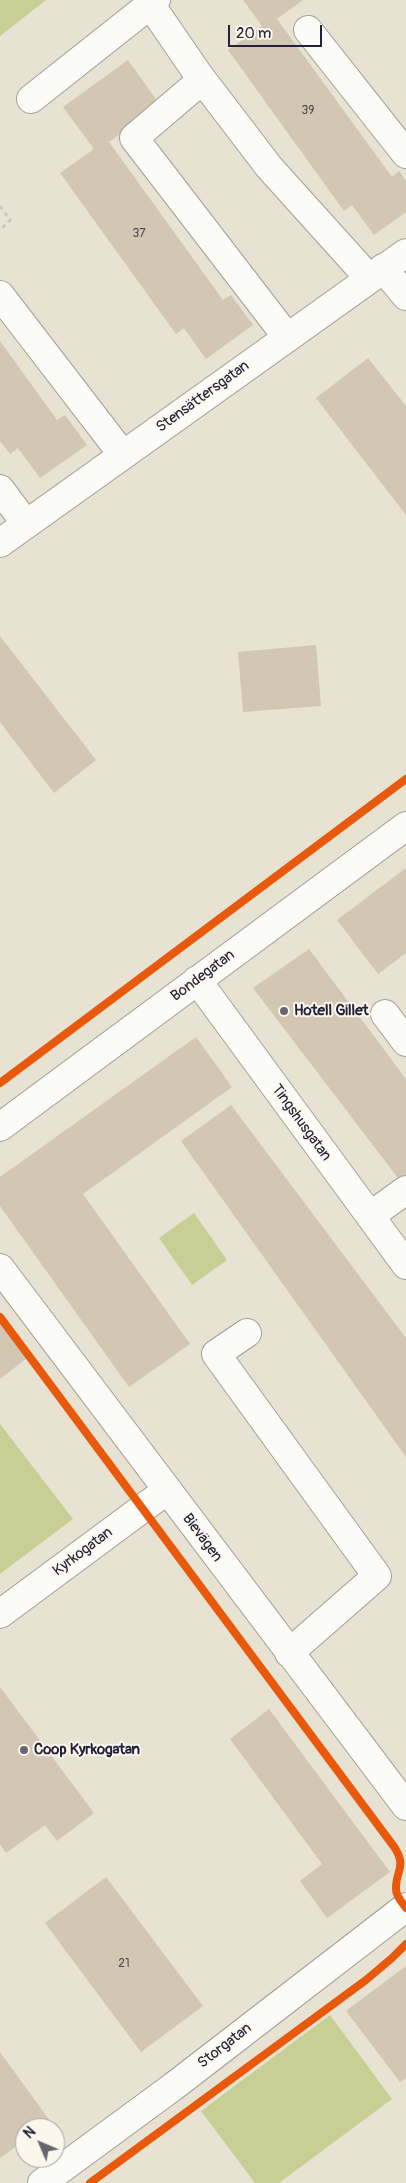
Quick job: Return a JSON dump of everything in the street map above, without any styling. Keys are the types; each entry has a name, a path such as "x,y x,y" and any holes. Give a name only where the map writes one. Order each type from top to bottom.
{"street":[{"path":"31,99 153,2 202,80 269,167 376,273 406,296"},
{"path":"308,30 406,154"},
{"path":"202,80 134,138 287,337"},
{"name":"Stensättersgatan","path":"0,543 406,253"},
{"path":"0,295 123,455"},
{"path":"0,489 26,524"},
{"name":"Bondegatan","path":"0,1127 406,826"},
{"name":"Tingshusgatan","path":"197,980 406,1265"},
{"path":"385,1014 406,1042"},
{"path":"376,1224 406,1190"},
{"path":"376,1224 406,1213"},
{"name":"Bievägen","path":"0,1268 166,1491 406,1806"},
{"path":"247,1333 216,1354 377,1576 289,1653"},
{"name":"Kyrkogatan","path":"0,1614 166,1491"},
{"name":"Storgatan","path":"42,2183 174,2086 406,1907"}],"path":[{"path":"0,206 10,220 0,230"}],"green space":[{"path":"0,0 46,0 0,36"},
{"path":"194,1213 227,1260 192,1285 159,1238"},
{"path":"0,1424 73,1519 0,1574"},
{"path":"330,2015 392,2099 279,2183 255,2183 201,2111"}],"building":[{"path":"243,0 303,0 277,19 392,177 399,171 406,181 406,212 374,235 352,205 344,211 228,50 262,26"},
{"path":"128,60 160,105 109,142 223,300 231,295 253,325 206,359 184,328 176,334 60,173 94,149 63,107"},
{"path":"0,341 57,420 65,415 87,445 40,478 18,448 10,454 0,441"},
{"path":"368,358 406,406 406,515 316,398"},
{"path":"0,636 96,760 54,793 0,722"},
{"path":"316,645 321,706 243,712 238,652"},
{"path":"406,868 406,953 378,974 337,920"},
{"path":"309,949 406,1079 406,1178 401,1182 253,988"},
{"path":"196,1037 232,1087 83,1194 190,1344 129,1387 0,1206 0,1177"},
{"path":"231,1105 406,1338 406,1457 181,1141"},
{"path":"0,1323 27,1358 0,1379"},
{"name":"Coop Kyrkogatan","path":"0,1687 94,1813 57,1841 45,1825 6,1853 0,1844"},
{"path":"269,1709 390,1872 327,1918 300,1881 322,1864 230,1739"},
{"path":"106,1877 203,2006 141,2052 45,1923"},
{"path":"406,1966 406,2078 400,2082 346,2011"},
{"path":"0,2052 48,2118 15,2118 15,2147 0,2158"}],"cycle path":[{"path":"0,1083 406,779"},
{"path":"0,1317 395,1848 400,1860 396,1892 406,1908"},
{"path":"90,2183 366,1980 406,1944"}],"place":[{"name":"Hotell Gillet","path":"284,1011"},
{"name":"Coop Kyrkogatan","path":"24,1750"}]}
